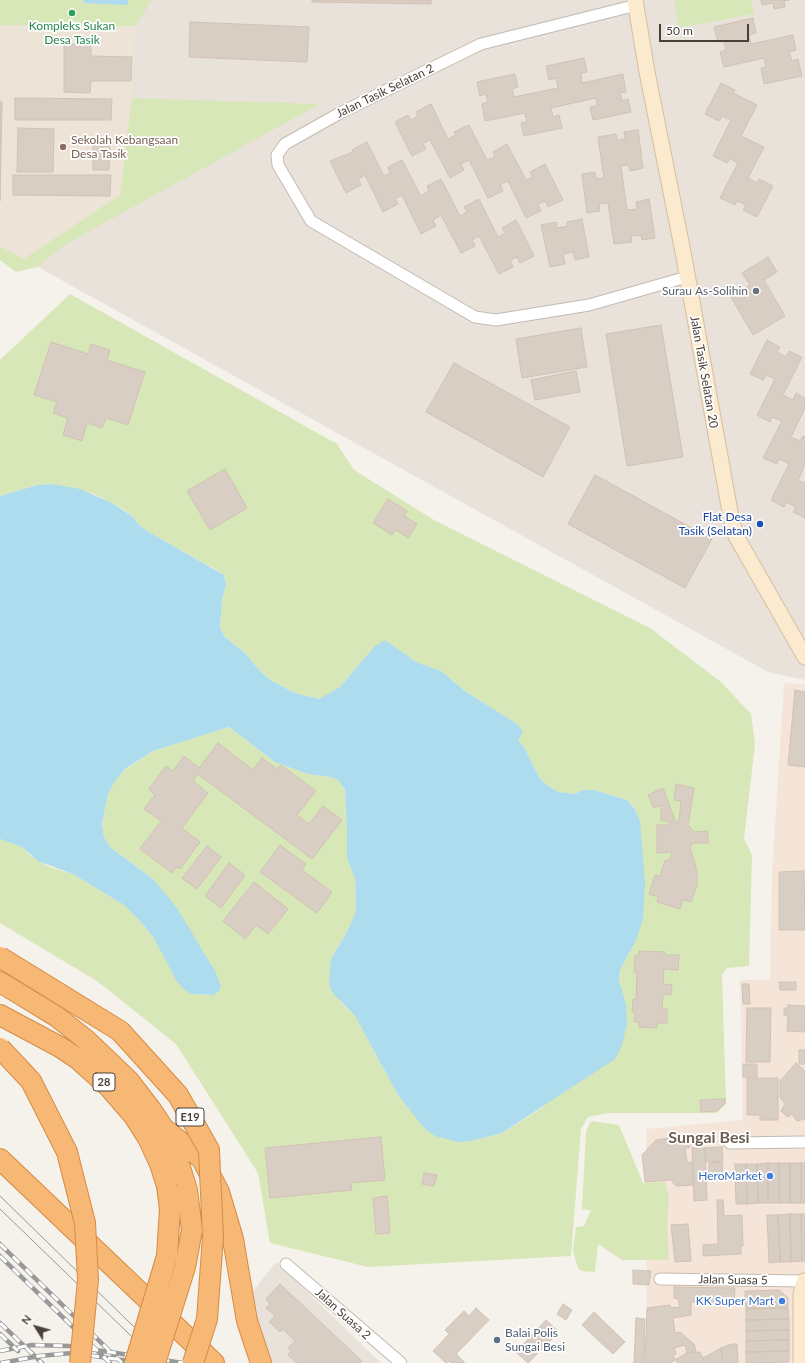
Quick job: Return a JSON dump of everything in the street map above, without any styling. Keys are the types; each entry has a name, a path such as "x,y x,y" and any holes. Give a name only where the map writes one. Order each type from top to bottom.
{"highway":[{"name":"E19","path":"0,957 120,1031 178,1096 209,1150 213,1237 207,1319 193,1363"},
{"name":"28","path":"0,982 56,1016 85,1039 129,1081 152,1111 174,1148 188,1190 192,1230 185,1267 155,1363"},
{"name":"28","path":"0,1015 60,1047 78,1059 108,1087 134,1116 148,1138 160,1164 167,1186 170,1209 167,1256 135,1363"},
{"path":"0,1048 31,1081 67,1152 85,1223 88,1273 85,1328 80,1363"},
{"path":"164,1129 182,1141 202,1159 219,1192 233,1239 248,1321 258,1356"},
{"path":"0,1159 214,1363"}],"street":[{"name":"Jalan Tasik Selatan 2","path":"636,3 481,44 340,113 285,144 277,155 278,165 311,221 475,317 496,320 589,305 687,277"},
{"name":"Jalan Tasik Selatan 20","path":"636,3 646,72 687,277 726,494 735,533 805,657"},
{"path":"730,1143 805,1142"},
{"name":"Jalan Suasa 2","path":"286,1264 401,1363"},
{"name":"Jalan Suasa 5","path":"660,1278 805,1282"},
{"path":"801,1363 801,1295 805,1282"}],"shaded area":[{"path":"0,0 805,0 805,680 768,672 0,246"},
{"name":"Sekolah Kebangsaan Desa Tasik","path":"0,25 135,26 132,98 120,195 24,259 0,246"},
{"path":"784,683 805,684 805,1363 647,1363 646,1129 743,1120 740,980 770,980 772,874"},
{"path":"276,1262 381,1363 268,1363 250,1295"}],"green space":[{"name":"Kompleks Sukan Desa Tasik","path":"0,0 152,0 135,26 0,25"},
{"path":"674,0 751,0 754,14 679,28"},
{"path":"132,98 320,104 66,244 37,267 16,272 0,260 0,246 24,259 120,195"},
{"path":"70,294 337,444 354,470 434,520 650,628 721,682 751,714 755,744 744,839 752,855 749,966 727,968 722,975 726,1104 717,1113 608,1113 588,1117 581,1129 571,1256 368,1267 270,1243 258,1173 176,1044 97,981 0,923 0,839 22,847 30,855 47,866 73,874 124,905 154,938 191,994 213,995 153,879 111,848 104,837 102,824 108,794 115,781 125,770 153,751 229,727 275,762 308,774 331,777 338,780 345,791 347,858 355,879 356,908 347,932 331,959 340,1001 355,1016 398,1095 410,1110 471,1141 502,1133 542,1108 622,992 619,980 620,970 630,951 640,821 635,808 627,800 594,790 582,790 575,794 559,792 548,786 539,777 524,747 518,740 520,736 517,724 465,691 441,671 416,662 407,656 374,647 340,687 328,695 318,699 295,693 272,681 260,671 245,653 225,637 220,628 222,600 226,585 224,575 149,532 139,525 132,516 123,509 92,493 52,484 37,485 0,496 0,360"},
{"path":"591,1121 619,1125 643,1183 665,1182 669,1197 667,1224 669,1260 622,1260 598,1244 595,1272 582,1271 578,1268 573,1251 576,1227 584,1226 591,1210 582,1209 586,1131"}],"water":[{"path":"84,0 128,0 128,5 83,3"},
{"path":"52,484 80,489 112,503 132,516 139,525 149,532 224,575 226,585 222,600 220,628 225,637 245,653 260,671 272,681 295,693 319,699 340,687 374,647 385,640 416,662 441,671 465,691 517,724 523,732 518,740 524,747 539,777 548,786 559,792 575,794 582,790 594,790 627,800 635,809 640,821 645,883 643,919 637,938 620,970 619,980 626,1005 627,1025 621,1048 615,1059 502,1133 471,1141 458,1142 435,1136 424,1128 398,1095 355,1016 332,992 329,983 331,959 347,932 356,908 355,879 347,858 345,790 338,780 331,777 308,774 275,762 229,727 153,751 125,769 115,781 108,794 102,824 104,837 111,848 153,879 177,908 216,973 221,987 219,991 213,995 191,994 184,989 176,980 154,938 124,905 73,874 38,861 22,847 0,839 0,496 37,485"}],"building":[{"path":"312,0 431,0 431,4 312,2"},
{"path":"761,0 789,0 784,1 785,7 774,9 773,3 762,5"},
{"path":"753,18 756,33 749,35 751,44 793,35 796,50 789,52 792,61 798,59 802,76 764,84 761,68 766,67 764,58 724,67 720,52 726,50 724,41 718,42 714,27"},
{"path":"190,22 309,27 307,62 189,57"},
{"path":"64,44 91,44 91,56 132,57 131,81 91,81 90,93 64,92"},
{"path":"584,58 587,72 581,73 582,83 623,74 626,92 620,93 622,101 628,99 631,112 593,120 590,107 597,106 596,98 551,108 553,117 559,115 562,128 524,136 521,123 527,122 525,113 485,121 482,104 488,102 486,94 480,96 477,82 515,74 518,87 512,89 514,97 558,88 556,78 549,80 546,66"},
{"path":"721,83 735,90 733,93 757,105 741,136 764,147 748,178 757,183 759,179 773,186 757,217 743,210 746,205 737,201 735,205 720,198 738,163 730,159 727,163 713,156 731,120 722,116 719,121 705,114"},
{"path":"15,98 112,99 111,120 15,120"},
{"path":"0,102 2,102 0,201"},
{"path":"431,104 448,139 456,135 454,132 469,125 487,160 495,157 493,152 507,144 526,180 533,177 530,172 545,164 563,200 548,207 545,201 538,204 541,211 526,218 508,181 500,185 503,191 488,198 469,160 461,164 464,170 450,178 430,140 423,143 426,149 412,156 395,122 408,115 411,120 418,116 416,112"},
{"path":"18,128 54,129 53,172 17,172"},
{"path":"638,130 643,168 630,171 629,165 621,166 627,210 637,209 636,202 649,199 655,238 642,240 641,235 631,236 632,242 614,244 608,203 599,204 600,211 587,213 582,174 595,172 596,179 604,178 598,137 616,134 617,140 625,139 624,132"},
{"path":"93,142 110,142 109,170 93,170"},
{"path":"367,142 384,176 390,173 388,167 402,160 421,196 429,191 427,186 441,179 460,216 467,212 464,207 479,199 498,237 505,233 502,228 516,220 534,256 520,263 517,257 510,260 513,267 499,274 479,236 472,240 475,246 461,253 441,215 433,220 436,226 421,234 402,195 395,199 398,204 383,212 365,175 358,179 361,185 346,193 330,161 353,152 352,150"},
{"path":"13,175 111,175 110,196 13,195"},
{"path":"582,219 589,257 575,260 573,252 563,254 565,264 550,267 541,225 556,222 557,228 568,226 567,222"},
{"name":"Surau As-Solihin","path":"768,257 777,272 764,280 785,316 753,335 731,297 750,285 742,273"},
{"path":"661,325 683,457 627,466 606,334"},
{"path":"581,328 587,367 522,378 516,339"},
{"path":"767,340 780,347 777,352 786,357 789,351 802,357 783,395 793,400 796,393 805,398 805,408 791,437 800,441 803,436 805,437 805,465 798,480 805,483 805,518 793,512 796,507 786,502 784,507 771,500 789,464 779,459 777,464 763,458 782,421 772,417 770,422 757,415 775,379 766,375 763,380 750,374"},
{"path":"51,342 88,354 91,344 110,350 107,360 145,372 128,425 106,418 102,428 87,423 82,441 63,435 68,418 53,413 57,402 34,395"},
{"path":"454,363 570,427 543,477 426,412"},
{"path":"576,371 580,392 535,400 531,380"},
{"path":"225,469 247,508 210,530 187,491"},
{"path":"595,475 712,539 685,588 568,524"},
{"path":"388,499 407,511 404,516 417,524 408,538 396,530 392,535 373,523"},
{"path":"795,690 805,692 805,767 788,765"},
{"path":"218,743 253,770 262,758 277,769 281,765 316,791 297,815 309,824 323,806 342,820 312,859 198,774 193,781 208,793 182,828 200,842 180,869 177,867 172,873 140,849 161,821 144,809 155,795 149,789 166,766 173,771 184,756 199,768"},
{"path":"676,784 694,788 688,825 694,832 708,831 708,843 693,843 690,847 697,871 697,885 691,902 683,900 680,909 657,902 658,897 649,894 655,875 660,876 665,860 669,860 672,852 657,853 657,825 669,825 670,821 661,821 661,805 654,808 648,795 663,788 676,823 679,820 681,801 674,800"},
{"path":"280,845 306,864 302,870 332,892 317,913 260,872"},
{"path":"207,846 221,857 197,889 182,878"},
{"path":"229,863 245,875 221,908 205,896"},
{"path":"804,871 805,930 779,930 779,872"},
{"path":"254,882 288,909 268,934 256,925 245,939 223,921"},
{"path":"639,951 665,952 665,955 679,955 678,970 664,969 663,984 672,985 671,995 663,994 662,1009 667,1009 667,1023 657,1023 657,1028 639,1027 639,1022 634,1022 635,1012 632,1012 633,999 636,999 637,973 634,972 635,956 638,956"},
{"path":"779,982 796,982 796,990 780,990"},
{"path":"742,984 749,984 750,1004 743,1004"},
{"path":"788,1005 805,1006 805,1032 787,1031 788,1015 784,1015 784,1008 788,1008"},
{"path":"747,1008 771,1008 770,1062 746,1062"},
{"path":"799,1050 805,1050 805,1064 799,1064"},
{"path":"796,1063 805,1071 805,1119 797,1121 792,1114 788,1117 781,1111 785,1104 780,1097 780,1081"},
{"path":"743,1064 757,1064 757,1077 743,1077"},
{"path":"747,1078 778,1078 778,1120 760,1120 760,1115 747,1115"},
{"path":"725,1099 725,1103 717,1111 701,1112 700,1100"},
{"path":"681,1136 693,1137 689,1148 685,1148 687,1163 693,1162 694,1185 676,1186 671,1180 645,1182 642,1155 656,1140"},
{"path":"381,1137 385,1180 351,1183 352,1190 270,1198 265,1148"},
{"path":"722,1147 723,1161 706,1162 705,1148"},
{"path":"692,1148 705,1148 707,1200 694,1201"},
{"path":"722,1162 723,1174 709,1174 709,1163"},
{"path":"768,1163 768,1203 758,1203 757,1164"},
{"path":"768,1163 779,1163 779,1203 768,1203"},
{"path":"779,1163 790,1163 790,1203 779,1203"},
{"path":"790,1163 801,1163 801,1203 790,1203"},
{"path":"801,1163 805,1163 805,1203 801,1203"},
{"path":"735,1164 746,1164 747,1204 736,1204"},
{"path":"746,1164 757,1164 758,1203 747,1204"},
{"path":"424,1173 437,1175 434,1186 422,1184"},
{"path":"387,1196 390,1233 376,1234 373,1198"},
{"path":"717,1200 723,1200 724,1216 742,1215 743,1246 741,1245 741,1254 703,1256 703,1245 718,1244"},
{"path":"790,1214 801,1214 802,1261 791,1262"},
{"path":"790,1214 791,1262 780,1262 778,1215"},
{"path":"801,1214 805,1214 805,1261 802,1261"},
{"path":"767,1215 778,1215 780,1262 769,1263"},
{"path":"688,1224 691,1261 675,1262 671,1225"},
{"path":"633,1270 651,1271 649,1285 633,1284"},
{"path":"280,1284 362,1361 360,1363 297,1363 288,1355 291,1351 288,1348 295,1341 283,1329 280,1332 269,1322 275,1316 266,1308 270,1304 266,1299"},
{"path":"674,1287 735,1288 734,1302 691,1302 691,1315 673,1318 675,1333 680,1332 694,1344 696,1351 687,1353 685,1345 674,1348 676,1354 673,1355 675,1360 670,1363 645,1363 647,1308 670,1305 671,1308 680,1307 678,1299 674,1298"},
{"path":"779,1290 788,1298 788,1308 746,1309 745,1291"},
{"path":"563,1304 572,1310 566,1320 557,1314"},
{"path":"476,1308 489,1320 456,1354 465,1363 451,1363 449,1361 446,1363 433,1351 449,1334 445,1330 464,1311 469,1316"},
{"path":"788,1308 789,1319 746,1320 746,1309"},
{"path":"594,1312 625,1342 613,1354 582,1325"},
{"path":"636,1318 645,1319 644,1363 634,1363"},
{"path":"789,1319 789,1330 746,1331 746,1320"},
{"path":"546,1320 559,1332 528,1363 516,1352"},
{"path":"789,1330 789,1340 746,1341 746,1331"},
{"path":"789,1340 789,1351 746,1352 746,1341"},
{"path":"732,1344 737,1344 738,1363 723,1363 721,1348"},
{"path":"721,1348 723,1363 705,1363 703,1358"},
{"path":"789,1351 789,1362 746,1363 746,1352"},
{"path":"700,1352 705,1363 678,1363 675,1360 687,1353"}],"tram line":[{"path":"0,1196 171,1363"},
{"path":"0,1209 159,1363"}],"railway":[{"path":"0,1244 122,1363"},
{"path":"0,1256 110,1363"},
{"path":"0,1323 42,1363"},
{"path":"0,1334 18,1351"},
{"path":"0,1351 32,1345 69,1346 183,1363"},
{"path":"1,1363 39,1356 72,1353 144,1363"}],"place":[{"name":"Kompleks Sukan Desa Tasik","path":"72,13"},
{"name":"Sekolah Kebangsaan Desa Tasik","path":"63,147"},
{"name":"Surau As-Solihin","path":"756,291"},
{"name":"Flat Desa Tasik (Selatan)","path":"760,524"},
{"name":"HeroMarket","path":"770,1176"},
{"name":"KK Super Mart","path":"782,1301"},
{"name":"Balai Polis Sungai Besi","path":"497,1340"}],"district":[{"name":"Sungai Besi","path":"709,1138"}]}
